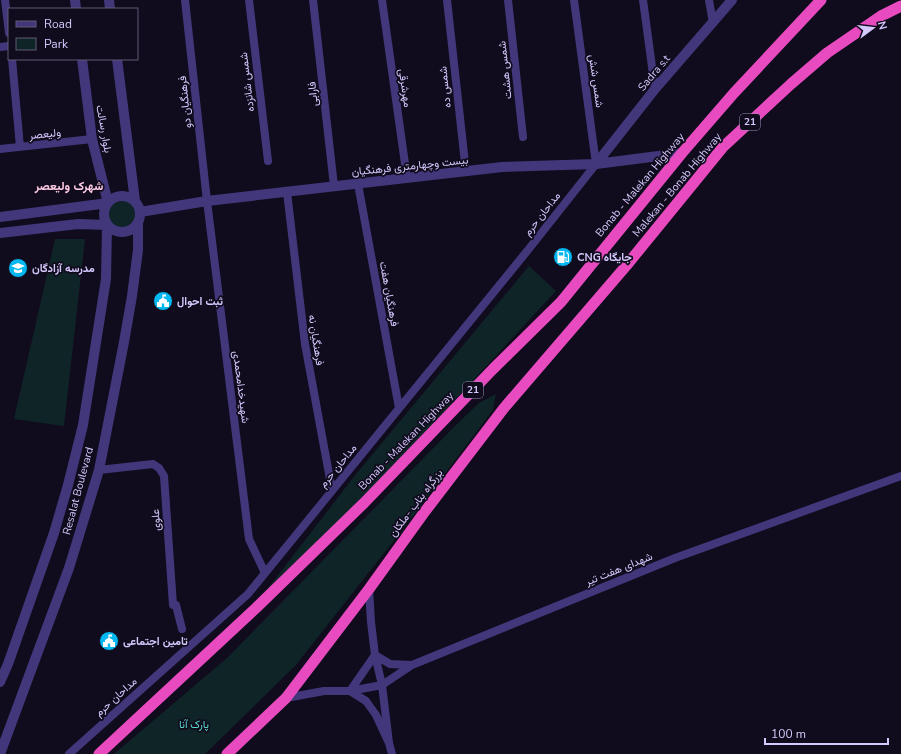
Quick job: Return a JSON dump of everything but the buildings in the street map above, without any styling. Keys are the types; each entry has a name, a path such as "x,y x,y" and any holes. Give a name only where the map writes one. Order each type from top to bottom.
{"highway":[{"name":"Bonab - Malekan Highway","path":"99,754 256,608 364,503 493,369 561,302 734,93 821,0"},
{"name":"Malekan - Bonab Highway","path":"626,266 723,147 790,84 827,53 881,16 901,6"},
{"name":"بزرگراه بناب -ملکان","path":"228,754 286,698 504,408 626,266"}],"street":[{"path":"5,0 8,25"},
{"name":"فرهنگیان دو","path":"185,0 207,201"},
{"name":"شمس شانزده","path":"248,0 268,161"},
{"name":"فارابی","path":"313,0 334,186"},
{"name":"مهرشرقی","path":"382,0 407,178"},
{"name":"شمس ده","path":"447,0 466,172"},
{"name":"شمس هشت","path":"508,0 523,137"},
{"name":"شمس شش","path":"574,0 596,164"},
{"path":"643,0 655,90"},
{"path":"709,0 713,23"},
{"name":"Sadra s.t","path":"596,164 655,90 732,0"},
{"path":"12,60 20,147"},
{"name":"بلوار رسالت","path":"82,60 92,140 108,203"},
{"name":"بلوار رسالت","path":"117,60 135,201"},
{"name":"ولیعصر","path":"0,149 92,140"},
{"name":"بیست وچهارمتری فرهنگیان","path":"140,212 207,201 502,167 596,164 682,154"},
{"name":"مداحان حرم","path":"69,754 248,594 596,164"},
{"name":"فرهنگیان هفت","path":"358,184 399,408"},
{"name":"فرهنگیان نه","path":"287,192 305,344 332,490"},
{"path":"0,233 78,224 107,225 117,232 129,232 138,224 140,218 140,212 135,201 130,198 118,196 112,199 105,208 104,214 107,225"},
{"name":"شهیدخدامحمدی","path":"207,201 249,539 265,573"},
{"path":"0,217 108,203"},
{"name":"Resalat Boulevard","path":"0,753 69,568 99,470 132,296 138,250 138,224"},
{"name":"Resalat Boulevard","path":"0,682 8,664 54,532 68,485 83,425 106,279 107,225"},
{"name":"علوی","path":"99,470 153,464 159,468 164,476 172,605 176,605 182,629"},
{"name":"شهدای هفت تیر","path":"286,698 324,691 350,691 382,685 412,665 675,558 901,476"},
{"path":"369,589 375,655 382,685 392,754"},
{"path":"375,655 390,664 412,665"},
{"path":"375,655 350,691 366,701 376,715 390,743"}],"green space":[{"path":"122,201 132,205 136,215 132,225 122,229 112,225 108,215 112,205"},
{"path":"55,239 85,239 64,426 14,419"},
{"path":"529,266 556,291 361,501 265,592 356,474"},
{"name":"پارک آنا","path":"496,394 493,410 407,524 295,666 205,754 114,754 227,658 455,426 479,403"}],"place":[{"name":"CNG جایگاه","path":"563,257"},
{"name":"مدرسه آزادگان","path":"18,268"},
{"name":"ثبت احوال","path":"163,301"},
{"name":"تامین اجتماعی","path":"109,641"}],"district":[{"name":"شهرک ولیعصر","path":"69,186"}]}
